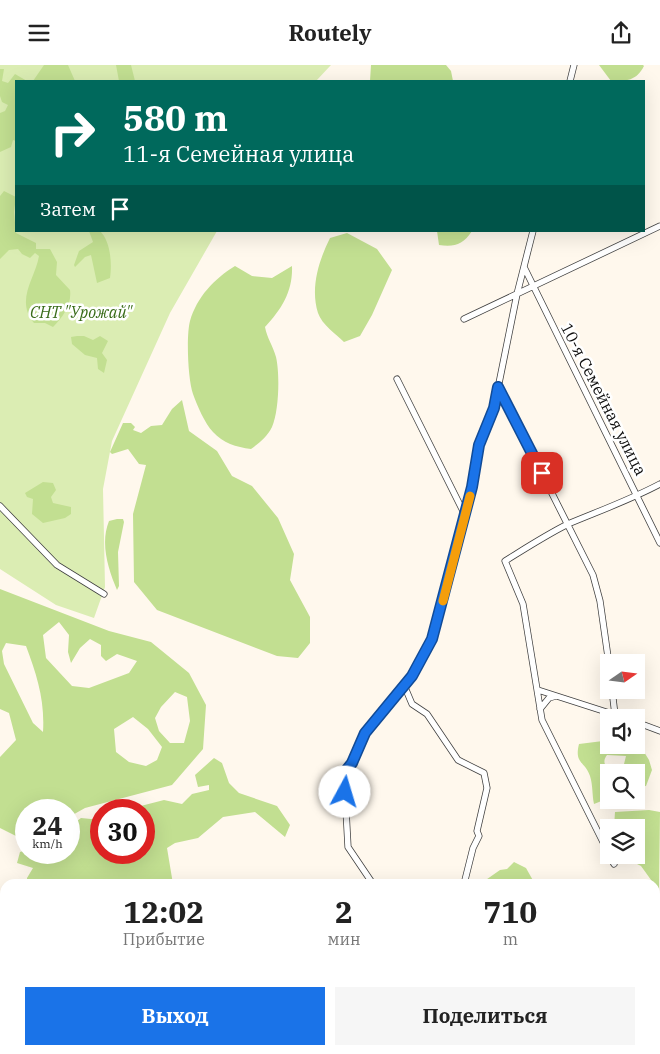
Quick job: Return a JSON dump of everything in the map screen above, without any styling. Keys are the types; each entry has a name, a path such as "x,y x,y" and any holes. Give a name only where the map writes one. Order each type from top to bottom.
{"street":[{"path":"570,80 574,65"},
{"path":"464,319 660,226"},
{"path":"370,879 348,847 344,773 352,763 365,733 412,676 432,639 472,487 479,445 494,408 532,232"},
{"name":"10-я Семейная улица","path":"524,267 532,287 660,543"},
{"path":"396,379 465,515"},
{"path":"498,387 569,524 596,584 607,654"},
{"path":"600,837 546,730 540,709 523,604 505,561 534,542 569,524 637,496 660,484"},
{"path":"0,506 57,565 104,594"},
{"path":"404,685 407,696 412,704 426,714 458,760 484,773 487,781 477,831 479,836 473,847 465,879"},
{"path":"538,690 600,710"},
{"path":"540,709 545,702 556,695"},
{"path":"645,726 660,731"}],"green space":[{"name":"СНТ \"Урожай\"","path":"0,65 331,65 317,80 15,80 15,232 216,232 170,313 112,441 103,489 105,587 94,618 56,605 0,569"},
{"path":"44,65 68,65 75,80 34,80"},
{"path":"116,65 131,65 135,80 119,80"},
{"path":"371,65 446,65 451,71 453,80 370,80"},
{"path":"599,65 644,66 638,75 631,79 610,80"},
{"path":"0,69 4,69 2,81 8,83 15,74 25,80 15,80 15,141 13,140 11,147 0,152 0,113 5,111 8,105 2,102 0,96"},
{"path":"4,191 15,196 15,232 36,243 36,249 50,249 57,262 56,275 70,290 70,300 66,310 53,327 45,323 34,323 26,306 28,289 39,256 35,253 30,258 22,254 18,249 9,250 0,259 0,196"},
{"path":"89,232 101,232 110,253 110,278 97,283 91,255 85,257 75,267 74,265 79,251 93,242"},
{"path":"437,232 471,232 458,244 449,246 439,245"},
{"path":"347,233 377,249 392,270 372,315 360,336 344,342 326,325 318,313 315,284 322,255 330,238"},
{"path":"235,266 252,276 272,278 292,266 291,284 285,299 277,313 265,327 277,364 278,392 276,412 268,434 251,449 225,442 210,429 193,394 189,369 188,337 193,312 207,289"},
{"path":"84,336 93,340 100,336 108,341 102,353 107,360 104,373 98,369 97,358 85,355 72,344 71,337"},
{"path":"182,400 189,431 217,451 232,476 252,486 278,518 294,554 290,580 310,617 310,643 298,658 277,656 157,610 134,582 133,514 146,465 139,464 128,449 112,454 110,452 123,423 131,423 135,427 133,430 141,433 151,426 162,425 172,409"},
{"path":"43,482 53,483 56,490 51,497 53,503 71,507 71,514 65,518 43,523 32,514 33,499 27,497 25,493"},
{"path":"123,519 124,522 118,552 119,586 117,590 108,565 105,538 109,521"},
{"path":"0,589 109,631 151,642 189,673 206,705 203,749 172,785 119,799 90,799 90,807 80,811 80,799 15,799 15,836 0,828 0,757 16,740 9,713 0,709","holes":["59,622 69,635 68,652 71,663 80,648 90,639 101,645 101,656 106,661 117,654 137,661 129,673 89,688 72,686 46,658 43,635","6,643 26,646 39,688 43,710 43,732 33,723 4,664 2,651","175,692 187,697 190,721 184,743 170,743 159,731 155,718 161,707","133,717 148,729 162,747 157,760 146,766 129,762 116,752 114,729"]},
{"path":"600,741 600,754 645,754 652,770 646,786 645,764 624,764 626,756 607,755 605,764 600,764 600,802 594,804 590,776 578,755 579,744"},
{"path":"214,758 222,763 229,783 239,793 277,806 290,825 285,837 255,812 223,817 198,838 175,843 167,848 172,879 27,879 33,868 20,864 80,864 81,818 90,819 90,864 155,864 155,802 164,800 182,804 192,794 209,790 209,785 198,787 195,775"},
{"path":"649,810 660,812 659,879 650,879 641,866 637,864 645,864 645,819 615,819 615,812"},
{"path":"514,862 526,868 532,879 487,879 500,870 507,869"}],"slow traffic":[{"path":"443,601 470,496"}],"route":[{"path":"345,792 344,773 352,763 365,733 412,676 432,639 472,487 479,445 494,408 498,387 542,473"}]}
